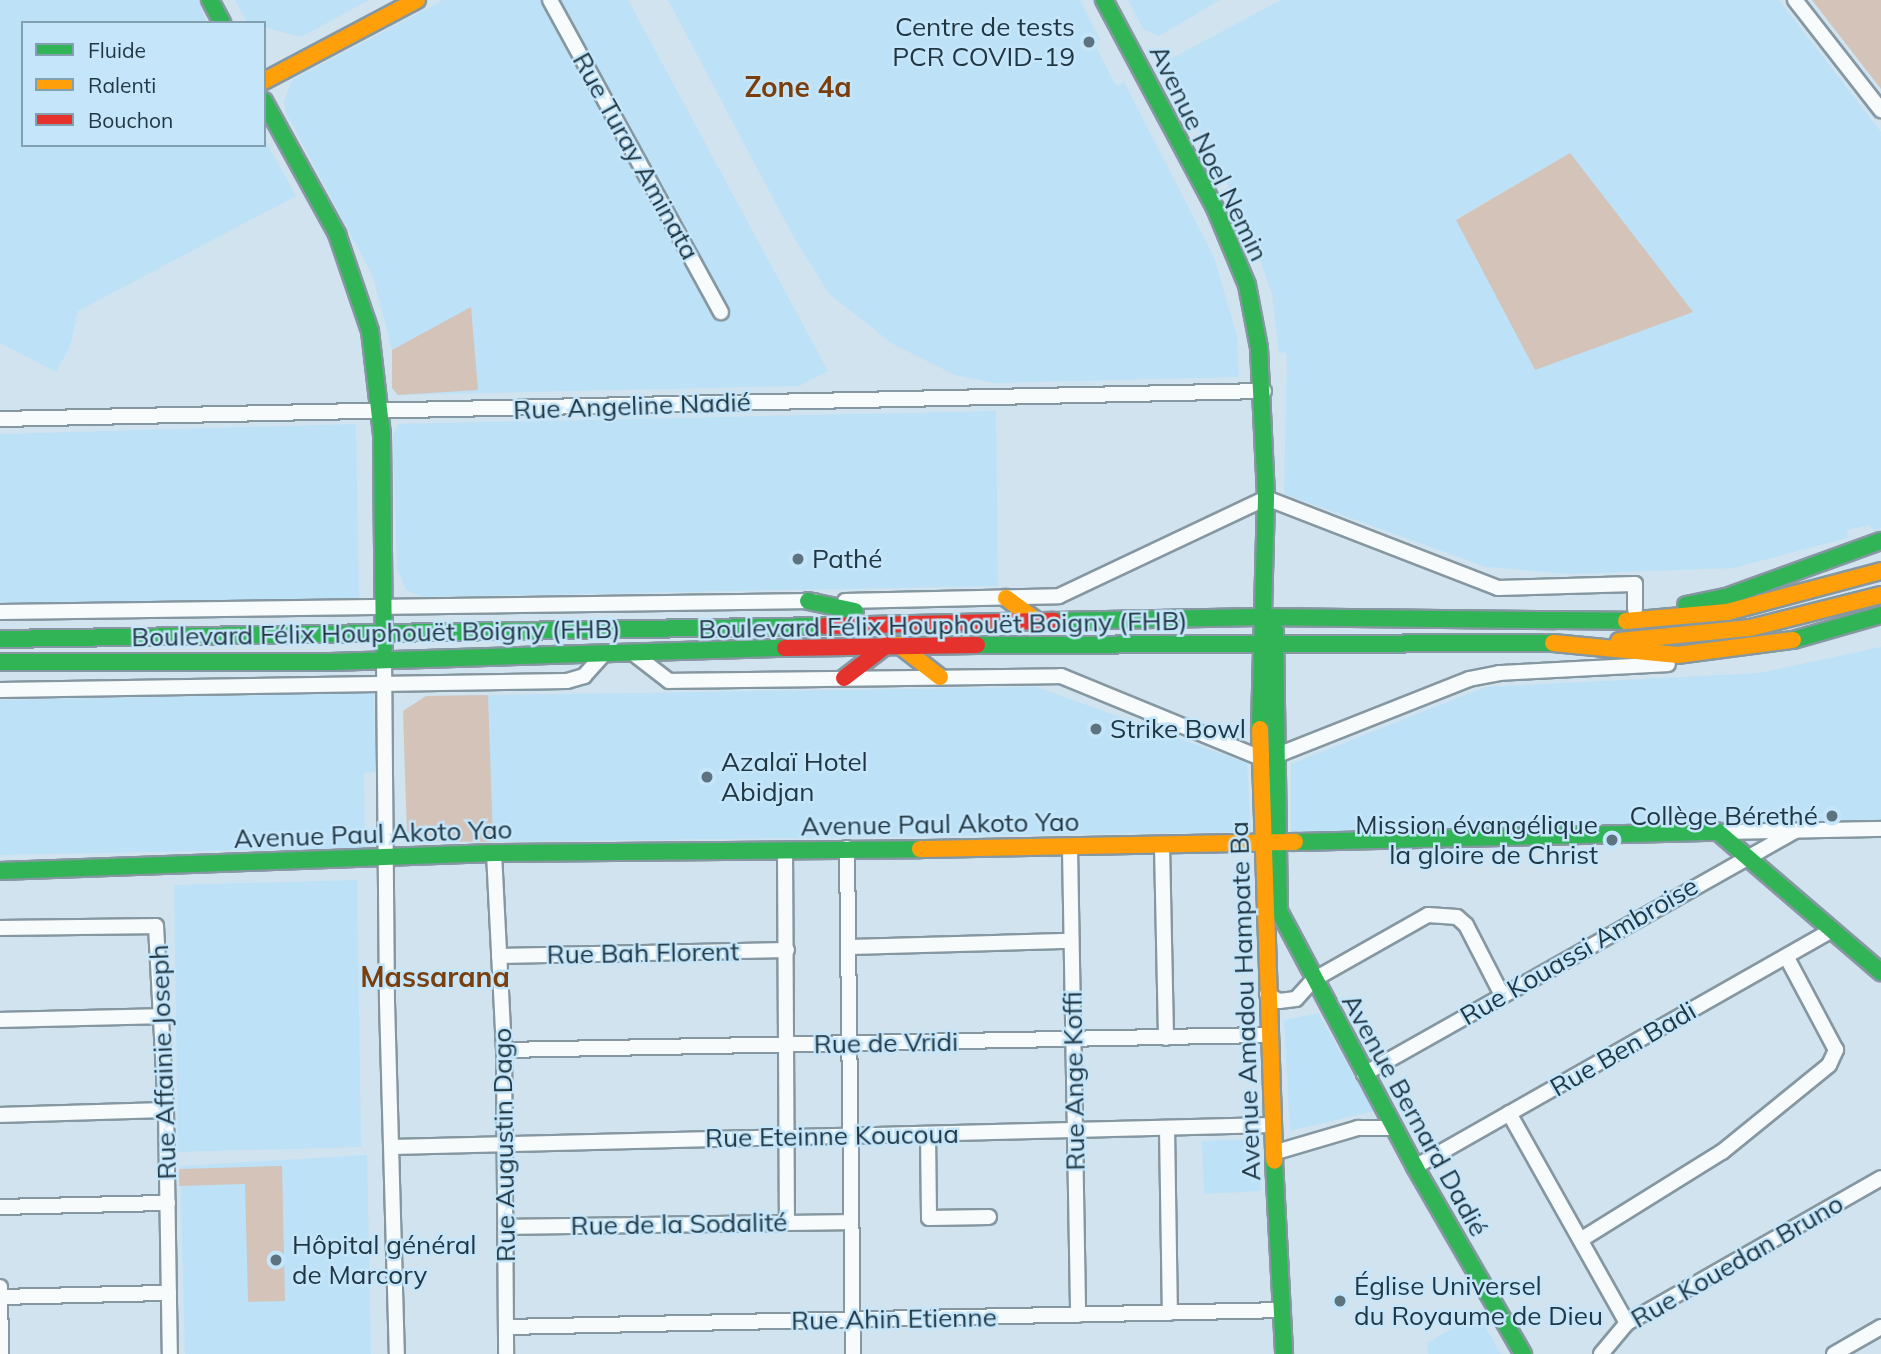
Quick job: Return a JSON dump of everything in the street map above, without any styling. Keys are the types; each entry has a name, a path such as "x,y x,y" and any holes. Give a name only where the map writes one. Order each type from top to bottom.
{"main road":[{"path":"209,0 221,21"},
{"path":"266,80 417,0"},
{"name":"Avenue Noel Nemin","path":"1104,0 1237,259 1253,312 1264,391 1266,498 1264,584 1258,617 1267,647"},
{"path":"266,105 332,223 352,272 370,331 376,409 384,659"},
{"name":"Boulevard Félix Houphouët Boigny (FHB)","path":"1506,618 1635,609 1726,597 1881,541"},
{"name":"Boulevard Félix Houphouët Boigny (FHB)","path":"0,639 383,636 897,621 1040,623 1258,617 1506,618 1610,622 1671,619 1794,597 1881,570"},
{"name":"Avenue Noel Nemin","path":"1264,584 1275,618 1267,647"},
{"name":"Boulevard Félix Houphouët Boigny (FHB)","path":"0,662 384,659 893,645 1267,647 1644,640 1750,628 1881,595"},
{"path":"1006,598 1040,623"},
{"path":"808,601 897,621"},
{"path":"1553,643 1677,655 1798,639 1881,615"},
{"path":"844,678 893,645 940,677"},
{"name":"Avenue Amadou Hampate Ba","path":"1267,647 1270,844 1267,1035 1284,1354"},
{"path":"0,668 71,661"},
{"path":"1718,832 1881,972"},
{"name":"Avenue Paul Akoto Yao","path":"0,871 494,853 1070,848 1718,832"},
{"name":"Avenue Amadou Hampate Ba","path":"1270,844 1279,894"},
{"name":"Avenue Bernard Dadié","path":"1279,894 1279,911 1313,980 1499,1318 1523,1354"}],"street":[{"name":"Rue Turay Aminata","path":"550,0 721,312"},
{"path":"1795,0 1881,110"},
{"name":"Rue Angeline Nadié","path":"0,419 1264,391"},
{"path":"0,612 382,609 1006,598 1071,593 1266,498 1498,588 1635,584 1635,609"},
{"path":"633,653 669,681 1061,676 1268,757 1469,680 1499,673 1694,663 1803,649 1881,627"},
{"path":"0,690 385,687 567,681 584,676 604,653"},
{"path":"1677,655 1694,663"},
{"path":"384,659 384,858 397,1354"},
{"name":"Avenue Paul Akoto Yao","path":"1718,832 1881,830"},
{"name":"Rue Kouassi Ambroise","path":"1364,1074 1745,856 1795,831"},
{"path":"1162,845 1166,1038"},
{"path":"847,848 853,1354"},
{"name":"Rue Ange Koffi","path":"1070,848 1078,1315"},
{"path":"785,850 787,1223"},
{"name":"Rue Augustin Dago","path":"494,853 504,1050 506,1354"},
{"path":"1267,994 1279,1001 1296,999 1313,980 1421,917 1457,917 1465,925 1502,995"},
{"name":"Rue Affainie Joseph","path":"0,928 156,926 166,1110 170,1354"},
{"name":"Rue Ben Badi","path":"1415,1167 1831,931"},
{"path":"850,947 1071,942"},
{"name":"Rue Bah Florent","path":"499,956 787,950"},
{"path":"1582,1239 1722,1152 1829,1065 1836,1050 1786,957"},
{"path":"0,1020 161,1016"},
{"name":"Rue de Vridi","path":"504,1050 1267,1035"},
{"path":"0,1115 166,1110"},
{"path":"1509,1114 1582,1239 1627,1323"},
{"name":"Rue Eteinne Koucoua","path":"392,1147 1272,1125"},
{"path":"1167,1128 1170,1313"},
{"path":"1273,1153 1358,1128 1394,1128"},
{"path":"928,1134 929,1218 989,1217"},
{"name":"Rue Kouedan Bruno","path":"1601,1354 1627,1323 1881,1178"},
{"path":"0,1207 168,1203"},
{"name":"Rue de la Sodalité","path":"507,1227 850,1222"},
{"path":"0,1287 1,1354"},
{"path":"0,1297 169,1293"},
{"name":"Rue Ahin Etienne","path":"506,1327 1282,1310"},
{"path":"1499,1318 1511,1354"},
{"path":"1834,1354 1881,1327"}],"shaded area":[{"path":"0,0 198,0 206,21 21,21 21,147 266,147 266,142 296,196 78,311 70,346 56,372 0,343"},
{"path":"235,0 369,0 301,37 266,28 266,21 246,21"},
{"path":"443,0 628,0 828,371 799,386 398,395 392,388 392,350 373,277 286,113 284,101 292,80"},
{"path":"668,0 1080,0 1100,40 1094,43 1116,86 1124,82 1214,257 1237,336 1239,377 993,383 955,375 893,344 829,294 792,234"},
{"path":"1128,0 1220,0 1159,36 1143,29"},
{"path":"1281,0 1779,0 1881,132 1881,528 1874,532 1870,525 1847,530 1848,538 1733,568 1569,574 1486,567 1284,494 1287,358 1286,352 1279,353 1272,294 1243,213 1163,63","holes":["1571,153 1535,370 1456,219"]},
{"path":"1812,0 1881,0 1881,89"},
{"path":"1570,153 1693,312 1535,370 1456,220"},
{"path":"471,307 478,390 398,395 392,388 392,350"},
{"path":"996,411 998,586 422,597 406,590 397,568 393,434 399,424"},
{"path":"356,424 359,598 0,605 0,434"},
{"path":"1881,647 1881,822 1291,834 1291,764 1485,687 1759,673"},
{"path":"1037,687 1247,763 1251,832 493,842 417,841 407,833 403,711 426,696"},
{"path":"374,693 375,772 364,773 365,848 0,855 0,700"},
{"path":"488,695 493,842 417,841 407,833 403,711 426,696"},
{"path":"357,880 361,1147 178,1152 174,885"},
{"path":"1318,1013 1374,1111 1290,1131 1284,1020"},
{"path":"1258,1139 1261,1191 1204,1194 1202,1141"},
{"name":"Hôpital général de Marcory","path":"367,1155 371,1354 185,1354 180,1166"},
{"path":"282,1166 285,1301 248,1302 245,1184 179,1186 179,1169"},
{"path":"1478,1314 1501,1354 1428,1354 1427,1343"}],"traffic: fast":[{"path":"210,0 221,21"},
{"path":"1104,0 1215,208 1247,285 1259,348 1266,498 1260,729"},
{"path":"266,105 337,234 370,331 382,435 384,648"},
{"path":"1686,605 1726,597 1881,541"},
{"path":"808,601 855,611"},
{"path":"1793,640 1881,615"},
{"path":"1054,621 1258,617 1626,621"},
{"path":"0,639 825,626"},
{"path":"1275,631 1279,911 1415,1167 1523,1354"},
{"path":"977,645 1553,643"},
{"path":"0,662 330,662 785,648"},
{"path":"1295,842 1718,832 1881,972"},
{"path":"0,871 494,853 920,849"},
{"path":"1274,1161 1284,1354"}],"traffic: slow":[{"path":"266,80 417,0"},
{"path":"1626,621 1727,612 1881,571"},
{"path":"1619,641 1750,628 1881,595"},
{"path":"1006,598 1040,623"},
{"path":"1553,643 1677,655 1793,640"},
{"path":"899,645 940,677"},
{"path":"1260,729 1274,1161"},
{"path":"920,849 1295,842"}],"traffic: jam":[{"path":"825,626 1054,621"},
{"path":"844,678 887,645"},
{"path":"785,648 977,645"}],"place":[{"name":"Centre de tests PCR COVID-19","path":"1089,42"},
{"name":"Pathé","path":"798,559"},
{"name":"Strike Bowl","path":"1096,729"},
{"name":"Azalaï Hotel Abidjan","path":"707,777"},
{"name":"Collège Bérethé","path":"1832,816"},
{"name":"Mission évangélique la gloire de Christ","path":"1612,840"},
{"name":"Hôpital général de Marcory","path":"276,1260"},
{"name":"Église Universel du Royaume de Dieu","path":"1340,1301"}],"district":[{"name":"Zone 4a","path":"798,87"},
{"name":"Massarana","path":"435,977"}]}
